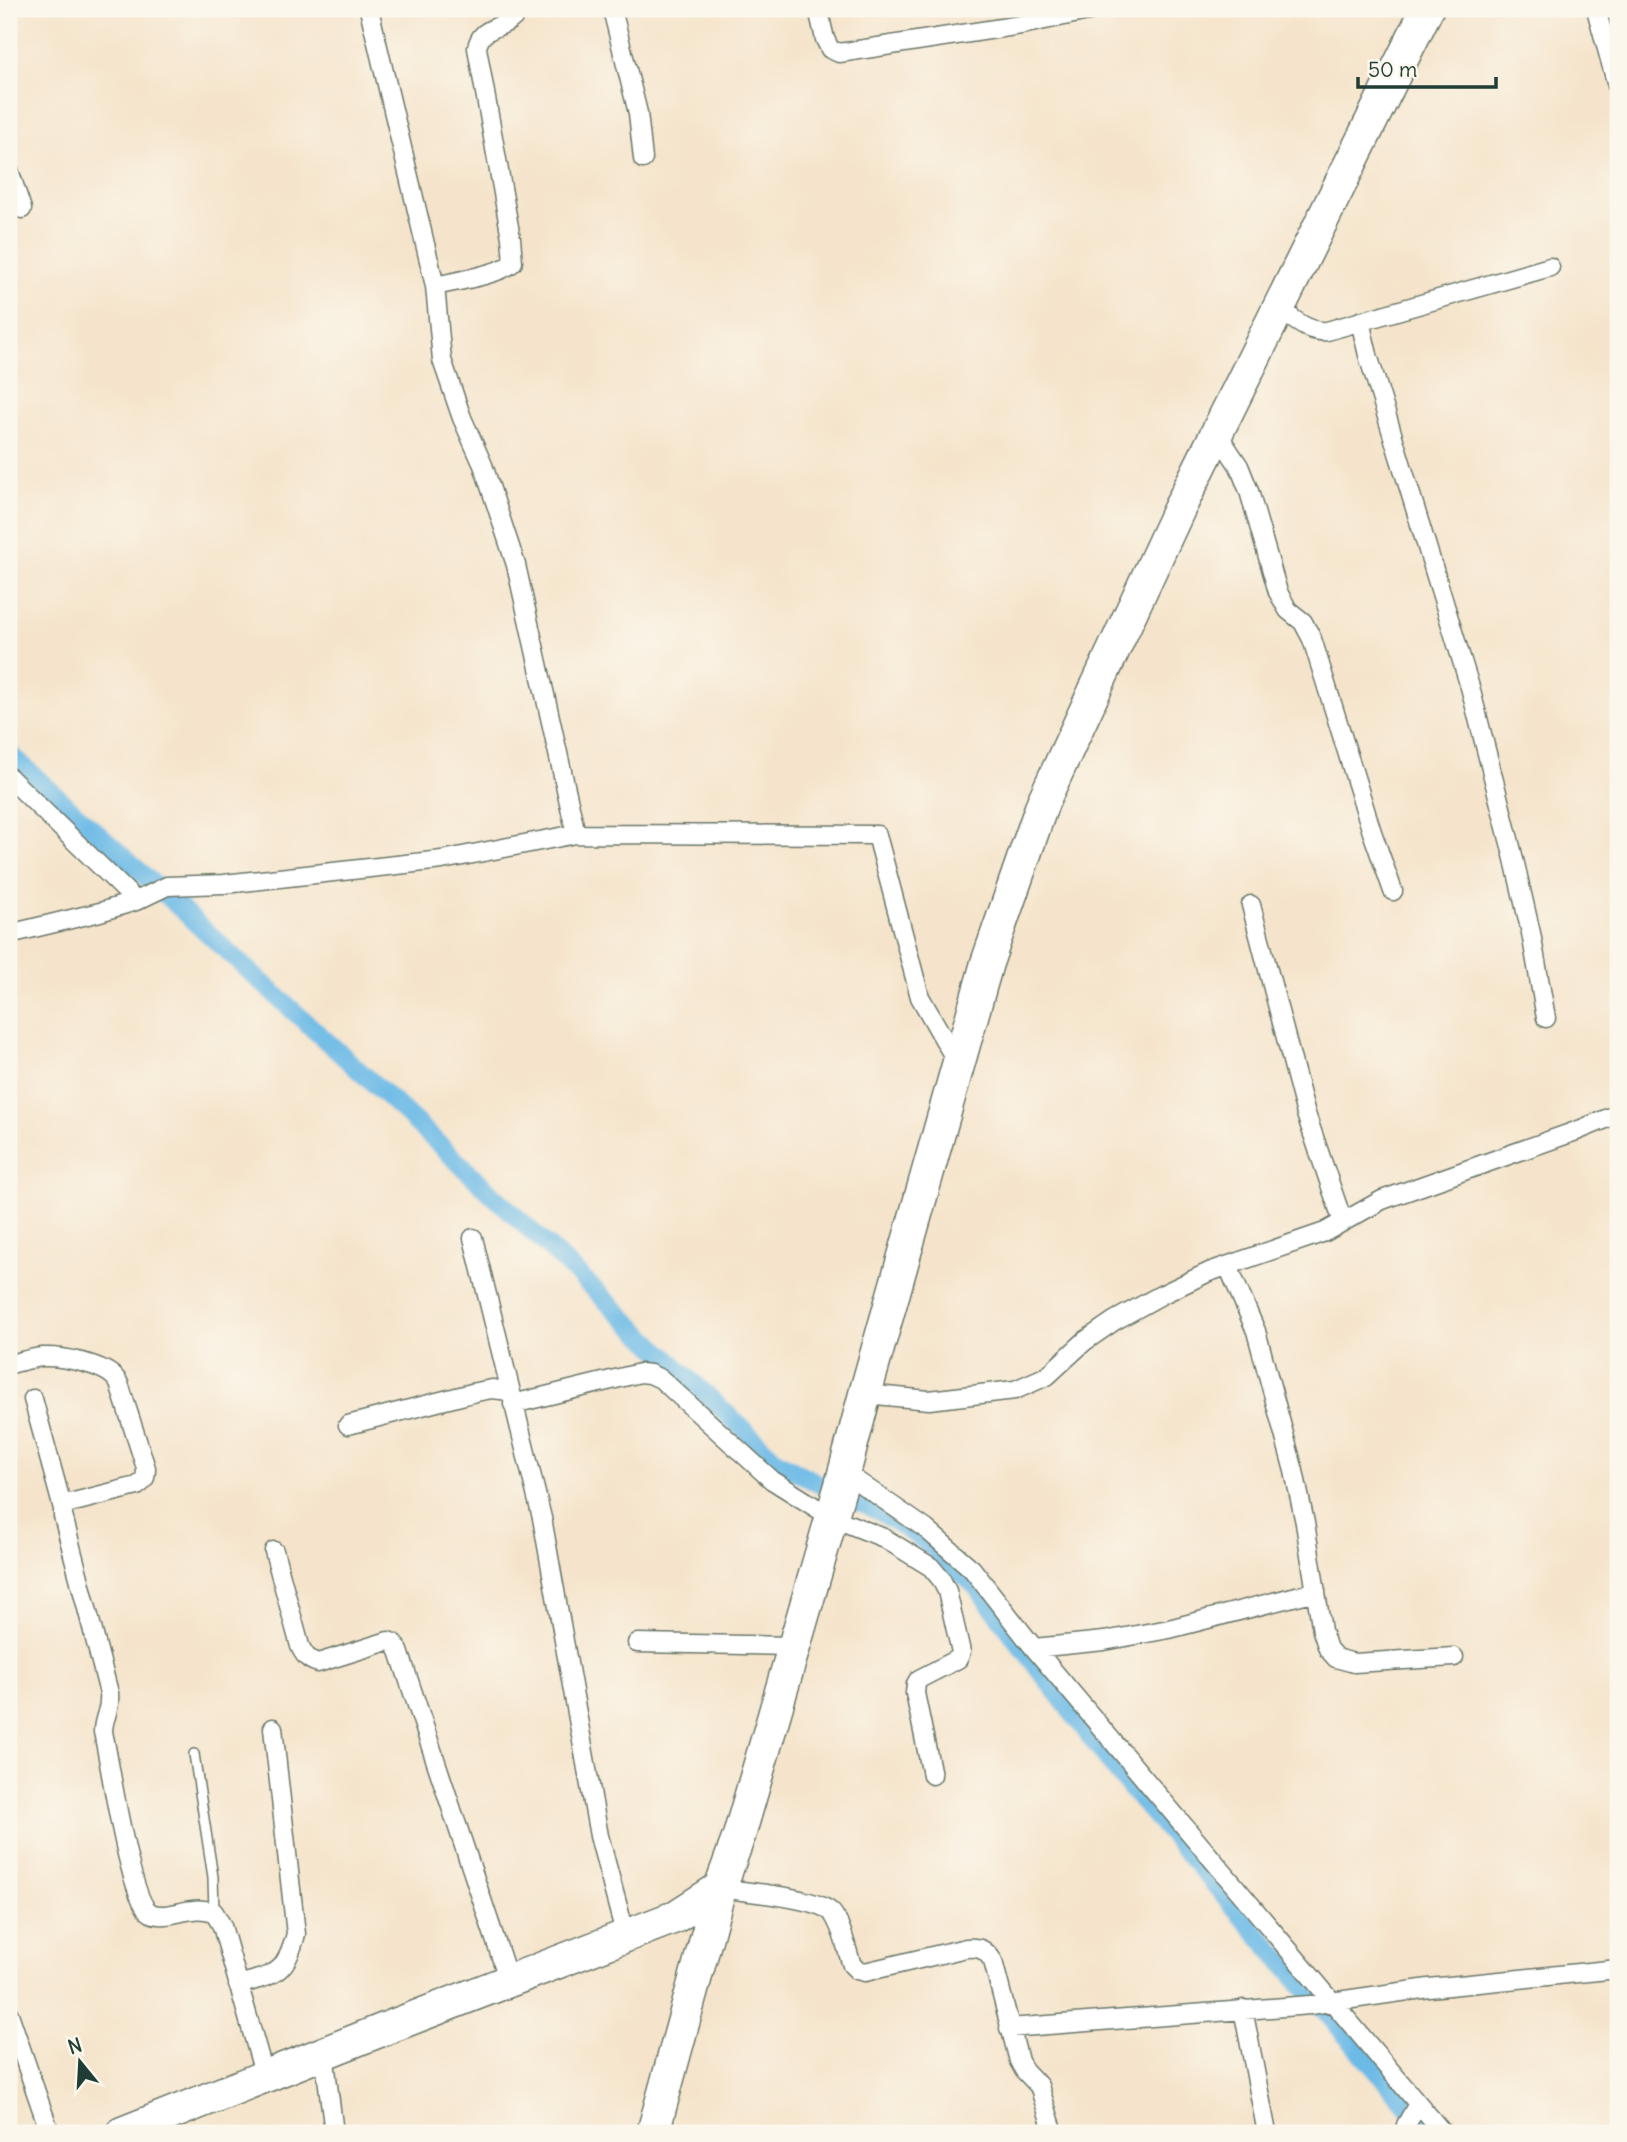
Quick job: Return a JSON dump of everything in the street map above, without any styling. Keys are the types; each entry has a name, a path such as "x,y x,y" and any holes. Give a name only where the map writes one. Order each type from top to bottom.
{"highway":[{"path":"653,2133 720,1888 739,1836 987,963 1042,802 1179,509 1426,9"},
{"path":"128,2132 675,1917 720,1888"}],"street":[{"path":"369,9 435,286 442,360 516,565 576,834"},
{"path":"435,286 497,271 513,262 477,48 479,37 513,19 519,9"},
{"path":"612,9 638,114 643,159"},
{"path":"818,9 825,39 830,49 839,53 1021,25 1094,9"},
{"path":"1596,9 1618,89"},
{"path":"9,170 22,209"},
{"path":"1279,309 1316,332 1327,331 1550,267"},
{"path":"1360,321 1368,355 1471,687 1531,933 1546,1018"},
{"path":"1217,433 1239,466 1249,491 1278,592 1288,610 1303,622 1312,639 1372,832 1394,891"},
{"path":"9,776 141,898"},
{"path":"9,934 100,912 167,886 225,884 442,860 576,834 877,835 920,997 958,1064"},
{"path":"1251,905 1306,1114 1343,1222"},
{"path":"864,1394 929,1400 1015,1390 1047,1376 1085,1341 1137,1308 1209,1272 1325,1232 1382,1200 1618,1114"},
{"path":"473,1238 542,1518 599,1836 626,1937"},
{"path":"1228,1266 1256,1331 1282,1422 1305,1523 1322,1631 1328,1649 1336,1658 1354,1663 1454,1657"},
{"path":"9,1364 41,1357 77,1360 107,1372 116,1379 121,1390 146,1468 146,1476 137,1486 72,1502 66,1504 63,1509"},
{"path":"348,1425 492,1389 511,1397 640,1373 650,1374 661,1379 772,1480 837,1496 926,1529 972,1569 1411,2118 1443,2133"},
{"path":"33,1399 109,1693 110,1710 103,1724 103,1732 121,1829 141,1903 148,1912 159,1916 193,1910 214,1912 222,1926 265,2077"},
{"path":"837,1496 884,1538 931,1567 947,1591 961,1652 958,1659 919,1679 915,1693 932,1775"},
{"path":"274,1551 300,1646 310,1661 318,1663 388,1641 394,1643 399,1651 509,1981"},
{"path":"1034,1648 1104,1641 1169,1629 1316,1591"},
{"path":"637,1643 793,1646"},
{"path":"238,1985 269,1976 282,1967 290,1955 296,1934 273,1728"},
{"path":"720,1888 808,1901 830,1910 837,1921 852,1965 865,1972 966,1948 978,1947 986,1951 993,1961 1021,2066 1039,2085 1054,2133"},
{"path":"1009,2028 1321,2003 1429,1988 1618,1969"},
{"path":"1243,2009 1267,2133"},
{"path":"9,2014 50,2133"},
{"path":"324,2053 334,2133"}],"lane":[{"path":"194,1754 214,1877 214,1912"}],"waterway":[{"path":"9,753 397,1105 776,1460 819,1484 879,1511 922,1539 976,1586 1121,1777 1431,2133"}]}
